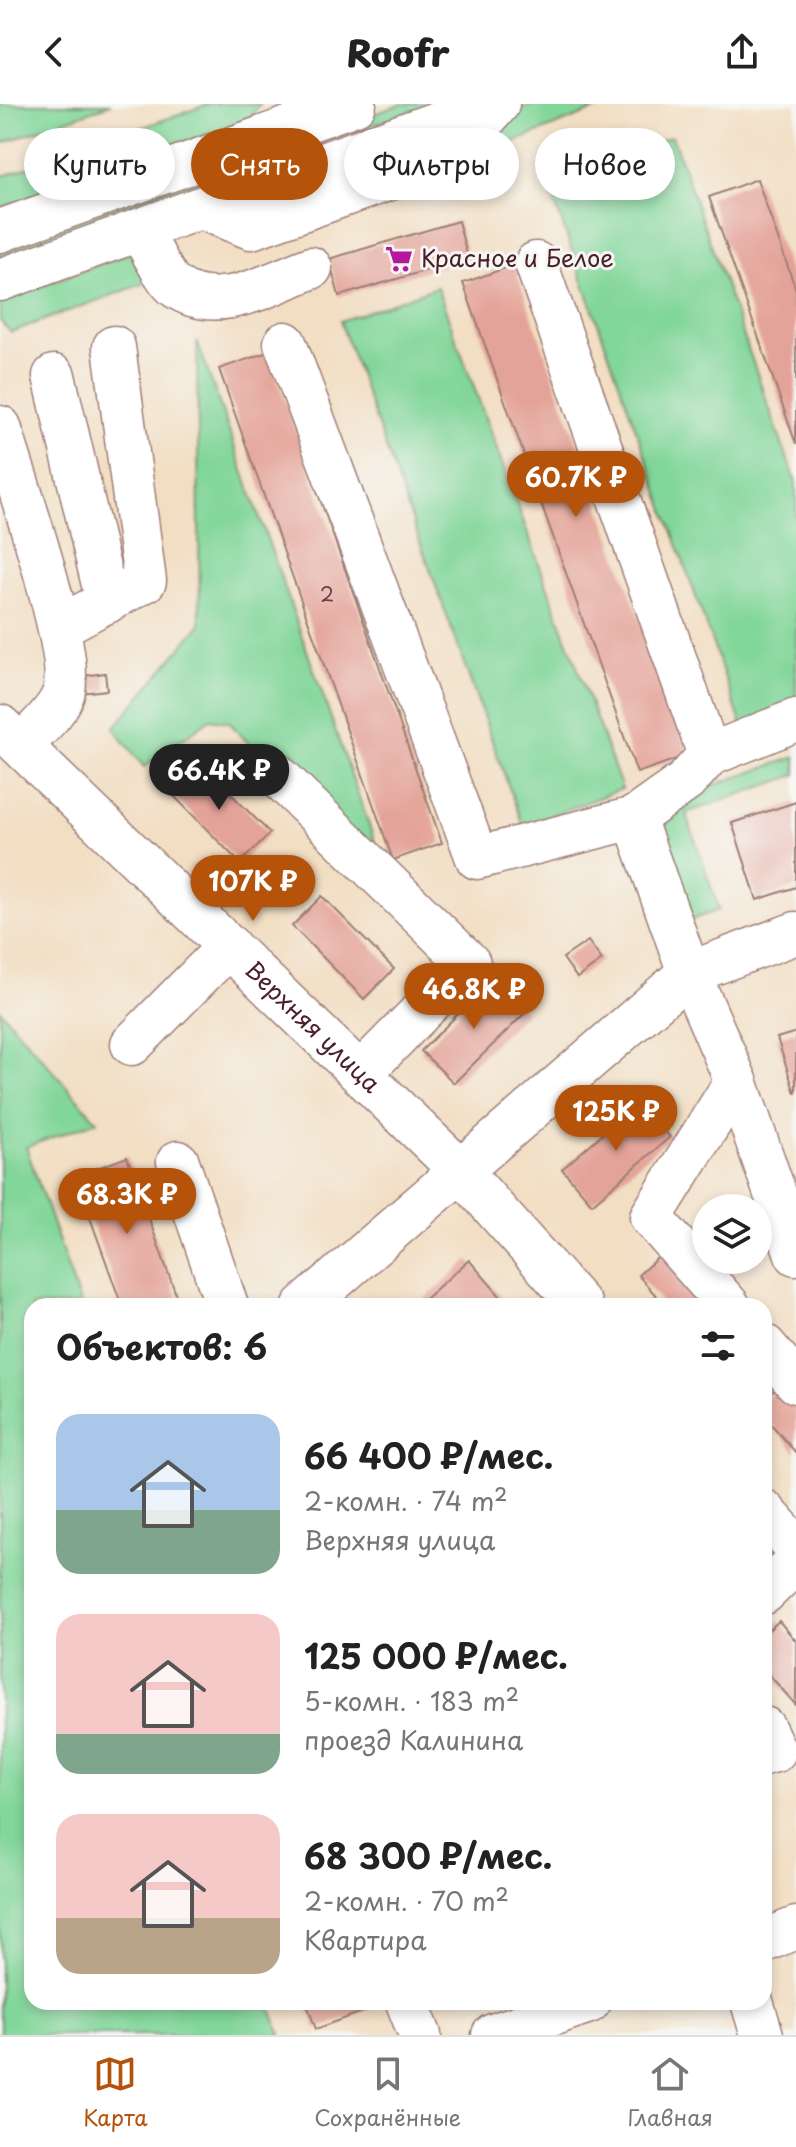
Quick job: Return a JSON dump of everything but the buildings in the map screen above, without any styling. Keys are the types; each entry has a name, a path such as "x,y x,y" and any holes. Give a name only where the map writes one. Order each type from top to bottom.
{"street":[{"path":"0,231 355,104"},
{"path":"423,128 489,104"},
{"path":"201,208 251,228 452,157 498,104"},
{"path":"0,280 344,157"},
{"path":"339,197 344,189"},
{"path":"140,230 174,287 207,300 229,299 311,268"},
{"path":"536,263 709,755"},
{"path":"285,343 477,858 634,818 686,781 709,755 796,720"},
{"path":"59,627 145,581 114,347"},
{"path":"54,376 107,602"},
{"path":"0,427 59,627 68,670 62,697 11,735"},
{"name":"Верхняя улица","path":"11,735 461,1171 574,1298"},
{"path":"274,772 469,963 361,1073"},
{"path":"634,818 689,973 736,1081 796,1254"},
{"path":"313,1298 689,973 796,933"},
{"path":"132,1044 229,946"},
{"path":"722,1298 651,1217 736,1081"},
{"path":"178,1162 224,1298"},
{"path":"772,1354 796,1382"},
{"path":"772,1520 796,1547"},
{"path":"772,1585 796,1562"},
{"path":"772,1938 796,1928"},
{"path":"410,2010 420,2035"},
{"path":"493,2035 566,2010"},
{"path":"754,2010 762,2035"}],"green space":[{"path":"0,104 111,104 44,128 24,128 24,135 0,144"},
{"path":"209,104 260,104 248,120 225,128 191,128 191,140 175,146 175,128 140,128"},
{"path":"402,104 432,104 365,128 344,128 344,135 328,141 328,130"},
{"path":"534,104 610,104 549,128 535,128 535,134 519,140 519,128 494,128 506,114"},
{"path":"675,144 796,483 796,712 744,731 554,200 675,200"},
{"path":"24,169 24,199 0,208 0,177"},
{"path":"191,178 191,190 175,196 175,184"},
{"path":"128,200 163,200 0,258 0,245"},
{"path":"142,248 159,278 11,332 0,321 0,302"},
{"path":"437,287 622,789 523,826 340,321"},
{"path":"197,341 377,848 356,860 229,722 210,719 144,767 114,728 200,625"},
{"path":"796,757 796,775 686,813 719,910 688,921 656,829 670,800"},
{"path":"0,1010 97,1121 26,1147 78,1298 24,1298 24,2010 271,2010 281,2034 0,2035"}],"place":[{"name":"Красное и Белое","path":"399,259"}]}
